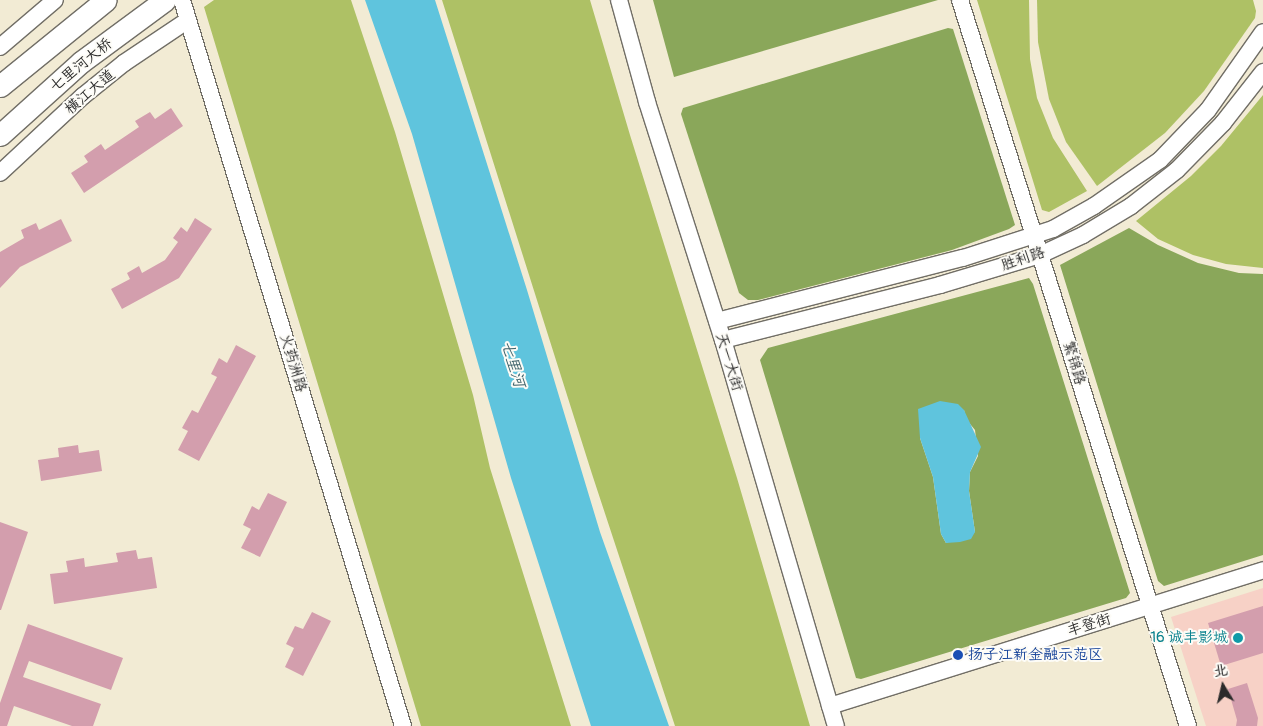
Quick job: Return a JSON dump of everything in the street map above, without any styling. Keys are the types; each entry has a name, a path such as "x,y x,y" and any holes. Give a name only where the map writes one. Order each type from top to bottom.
{"highway":[{"path":"0,86 106,0"},
{"name":"七里河大桥","path":"0,135 81,62 165,0"}],"street":[{"path":"0,47 55,0"},
{"name":"火药洲路","path":"182,0 403,726"},
{"name":"天一大街","path":"619,0 647,102 723,340 836,726"},
{"name":"繁锦路","path":"960,0 1188,726"},
{"name":"横江大道","path":"0,173 83,96 124,63 188,20"},
{"path":"717,321 916,271 1034,237 1094,206 1160,160 1208,110 1263,32"},
{"name":"胜利路","path":"723,340 940,285 1040,255 1084,235 1131,206 1177,170 1223,123 1263,72"},
{"name":"丰登街","path":"830,706 1263,570"}],"shaded area":[{"path":"1263,588 1263,726 1206,726 1171,617"}],"green space":[{"path":"214,0 351,0 395,132 473,395 490,468 571,726 421,726 204,7"},
{"path":"442,0 590,0 737,478 810,726 675,726 592,474"},
{"path":"653,0 938,0 674,77"},
{"path":"977,0 1029,0 1030,59 1037,98 1053,138 1087,191 1049,212 1042,210"},
{"path":"1037,0 1253,0 1256,11 1255,18 1204,91 1165,133 1097,186 1066,142 1049,99 1038,42"},
{"path":"948,28 953,29 1015,225 1009,229 952,250 758,300 748,300 739,293 681,114 683,108"},
{"path":"1263,95 1263,268 1226,264 1193,255 1158,239 1136,221 1191,176 1221,146"},
{"path":"1129,228 1158,245 1198,263 1239,273 1263,274 1263,555 1164,586 1158,581 1060,265"},
{"path":"1029,278 1033,284 1130,593 1126,598 861,679 856,678 760,360 768,348","holes":["964,410 966,419 975,430 978,456 970,472 969,491 975,532 946,543 941,534 933,477 920,438"]}],"water":[{"name":"七里河","path":"365,0 435,0 527,290 600,532 669,726 591,726 511,478 412,134"},
{"path":"940,401 958,404 964,410 981,447 970,472 969,491 975,532 971,539 960,542 946,543 941,534 933,477 920,438 918,409"}],"building":[{"path":"171,108 183,126 84,193 71,173 88,162 84,156 101,144 105,150 139,127 135,121 150,112 155,119"},
{"path":"195,218 212,229 179,278 122,309 111,289 130,279 127,273 139,266 142,273 165,260 178,242 173,238 181,227 187,232"},
{"path":"61,219 72,241 20,267 0,288 0,252 24,238 21,230 36,223 39,230"},
{"path":"236,345 256,356 199,461 178,450 188,431 182,428 192,410 198,413 217,377 211,374 219,358 227,363"},
{"path":"78,445 79,453 99,450 102,471 41,481 38,460 59,457 58,448"},
{"path":"268,493 287,502 260,557 241,548 251,529 243,525 252,506 259,510"},
{"path":"0,522 28,532 1,610 0,610"},
{"path":"136,550 138,559 152,557 157,588 54,604 50,574 68,572 66,561 84,558 85,567 118,562 116,553"},
{"name":"16 诚丰影城","path":"1263,606 1263,653 1221,666 1208,623"},
{"path":"312,612 331,621 303,676 285,667 294,648 286,644 295,626 303,629"},
{"path":"28,624 123,658 111,690 29,661 23,677 101,704 93,726 72,726 14,706 7,726 0,726 0,703"},
{"path":"1247,683 1258,718 1257,726 1236,726 1237,720 1228,689"}],"place":[{"name":"16 诚丰影城","path":"1238,638"},
{"name":"扬子江新金融示范区","path":"958,655"}]}
